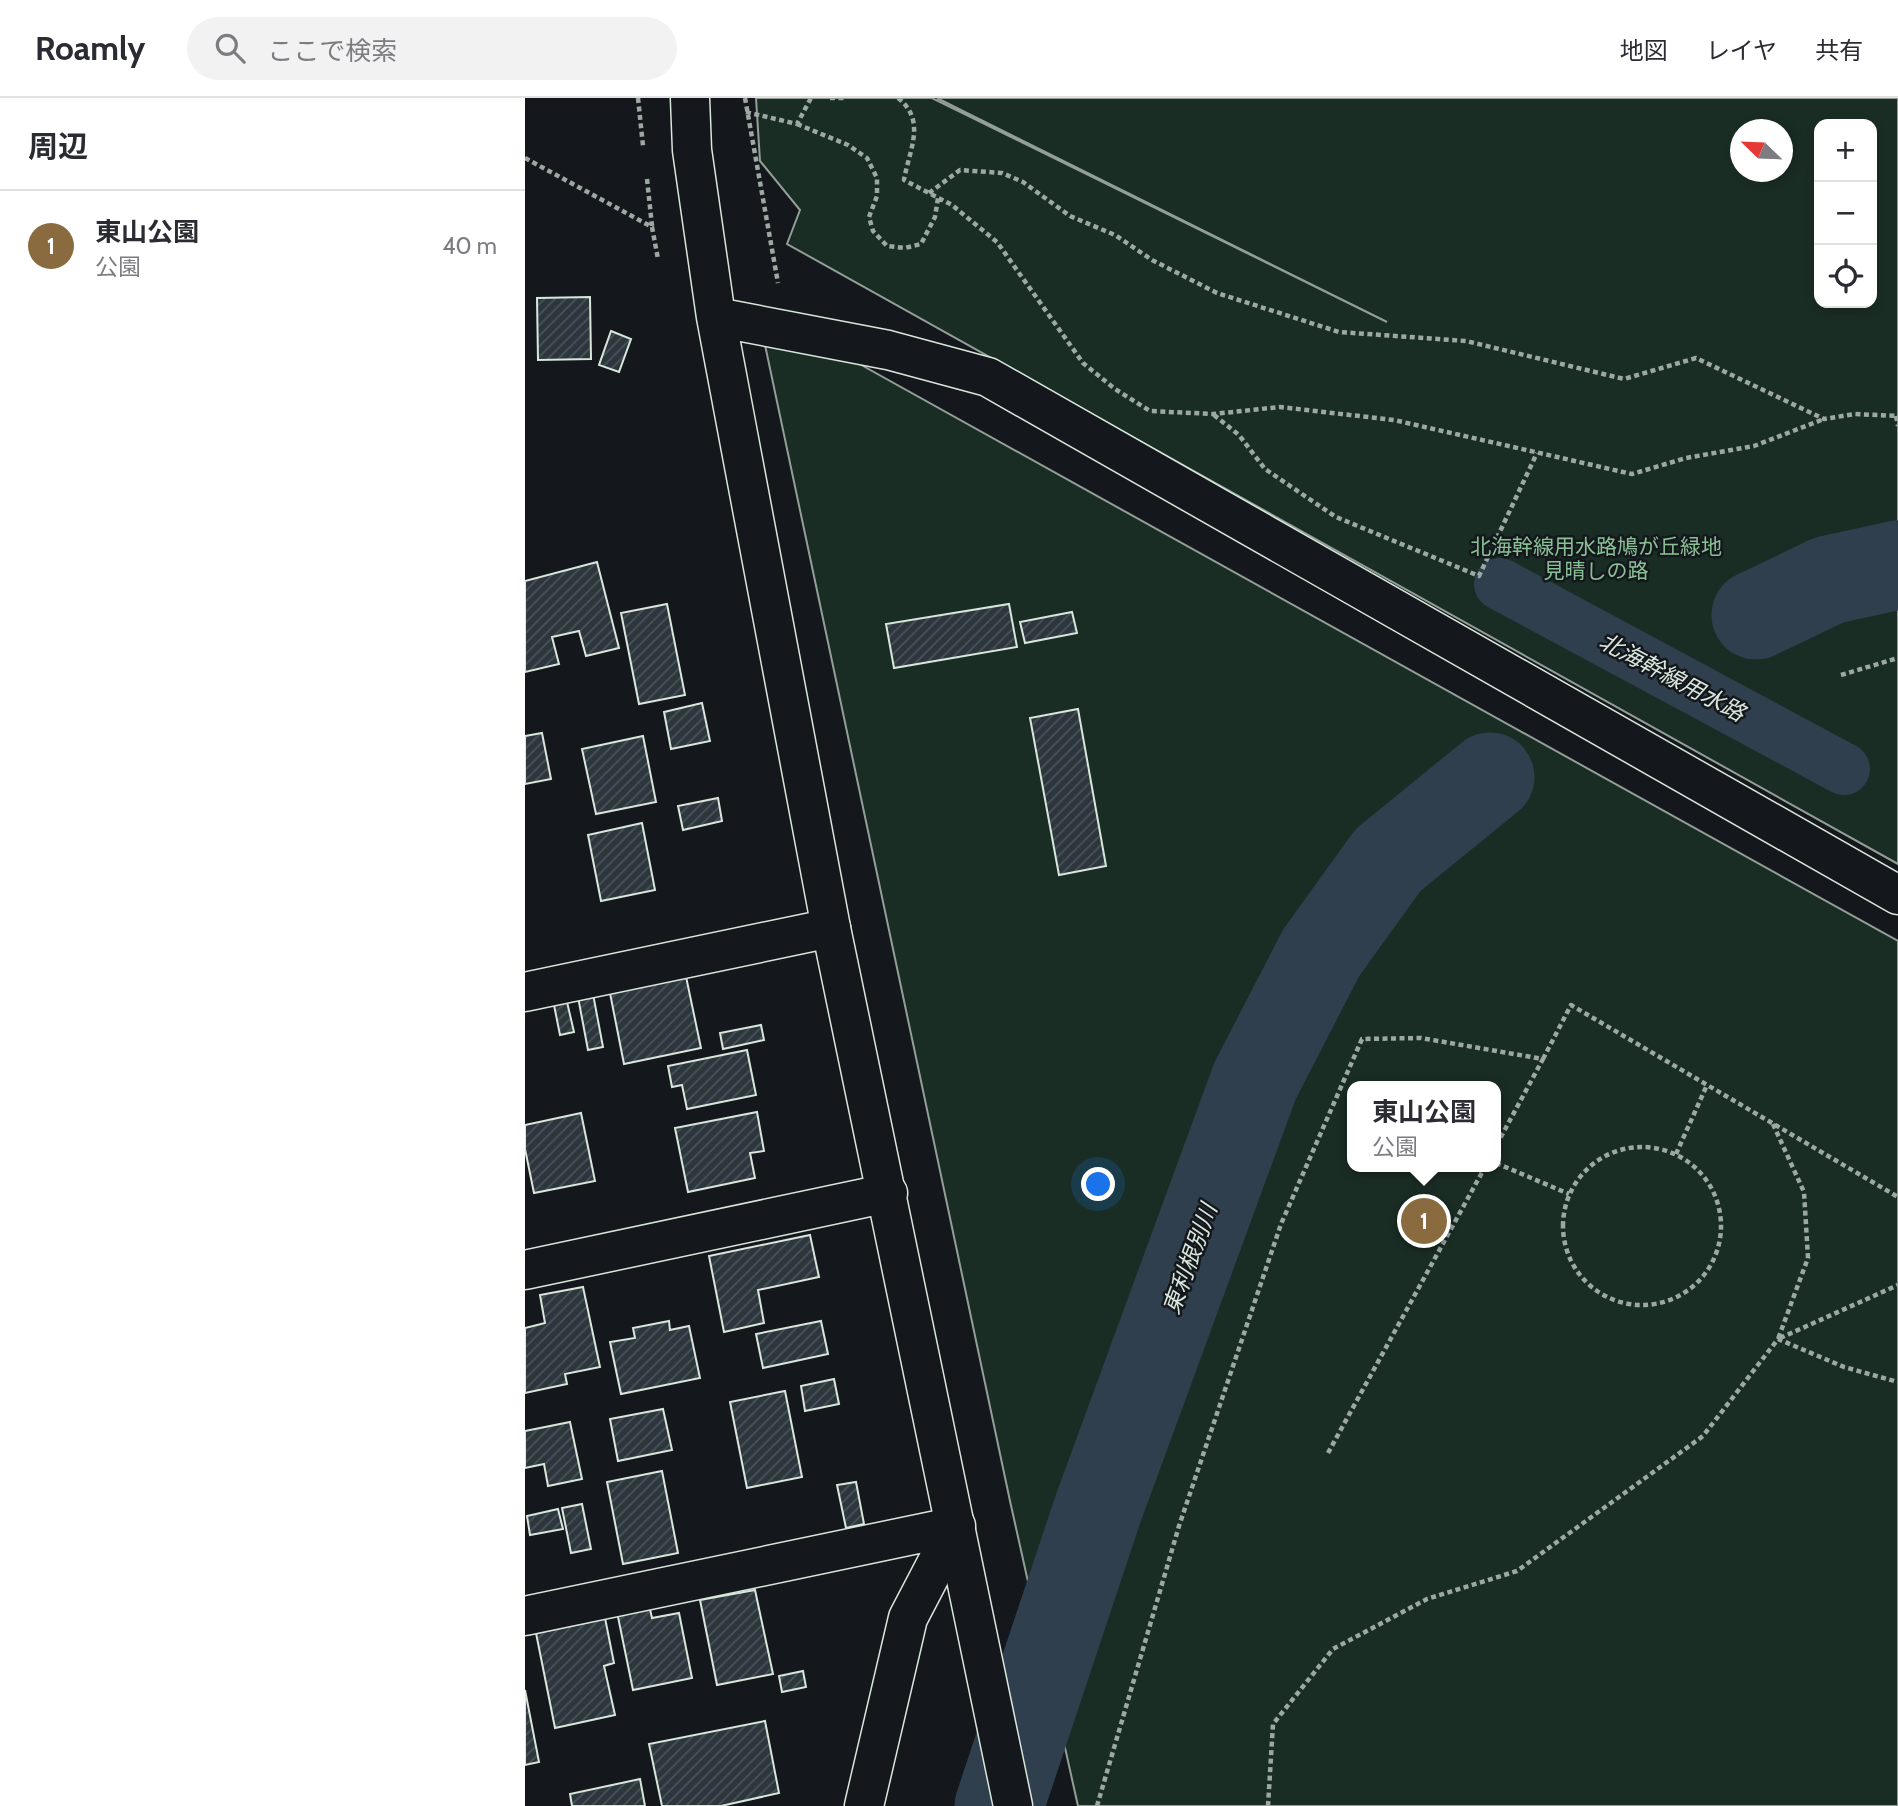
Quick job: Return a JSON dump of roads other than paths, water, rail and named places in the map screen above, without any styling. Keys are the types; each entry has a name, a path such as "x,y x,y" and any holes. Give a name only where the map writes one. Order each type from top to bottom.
{"street":[{"path":"690,98 692,150 716,317 831,928 1013,1806"},
{"path":"716,317 787,328 888,350 988,377 1898,895"},
{"path":"525,992 831,928"},
{"path":"525,1269 888,1193"},
{"path":"525,1616 956,1526"},
{"path":"864,1806 908,1618 956,1526"}],"waterway":[{"name":"東利根別川","path":"1756,615 1829,580 1898,565"},
{"name":"北海幹線用水路","path":"1500,584 1844,769"},
{"name":"東利根別川","path":"999,1806 1098,1509 1255,1081 1321,953 1388,860 1490,777"}],"place":[{"name":"東山公園","path":"1424,1221"}],"park label":[{"name":"北海幹線用水路鳩が丘緑地 見晴しの路","path":"1596,559"}]}
